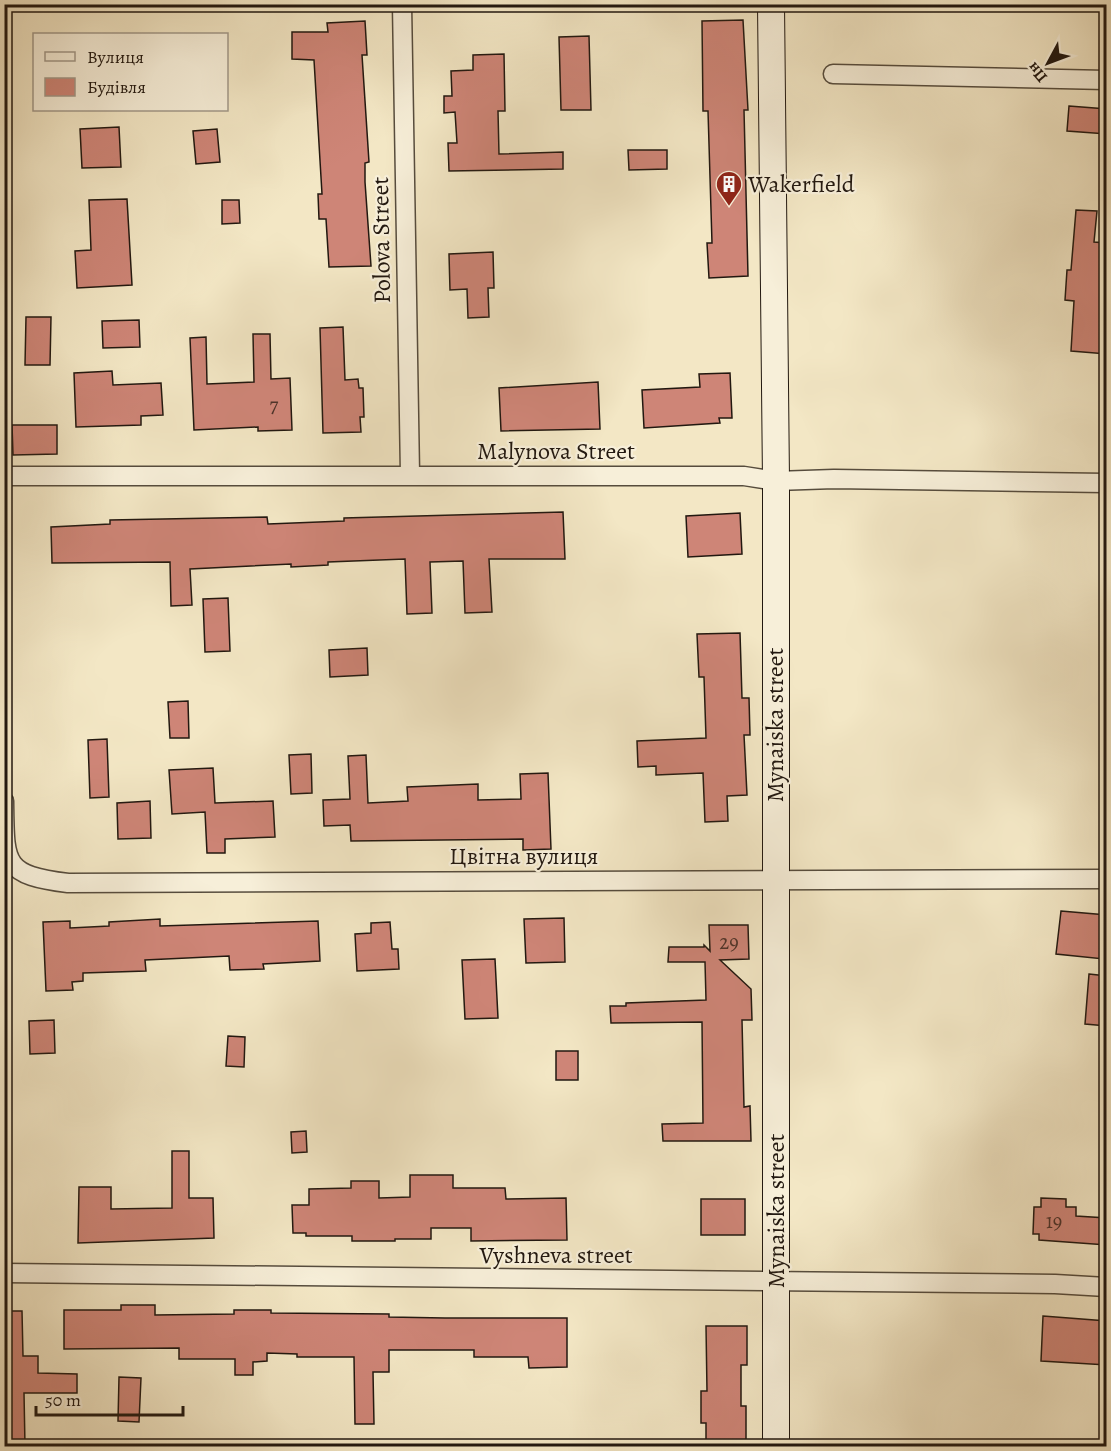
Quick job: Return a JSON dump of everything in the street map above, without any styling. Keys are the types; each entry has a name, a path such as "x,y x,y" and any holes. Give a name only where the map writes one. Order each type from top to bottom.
{"street":[{"name":"Polova Street","path":"402,4 410,474"},
{"name":"Mynaiska street","path":"771,4 776,481 774,879 776,1446"},
{"path":"833,74 1107,80"},
{"name":"Malynova Street","path":"4,476 410,474 744,476 776,481 834,479 1107,483"},
{"name":"Цвітна вулиця","path":"4,801 9,858 18,871 32,878 68,883 1107,879"},
{"name":"Vyshneva street","path":"4,1273 1055,1284 1107,1287"}],"building":[{"path":"743,20 748,110 744,110 748,276 709,278 707,243 712,243 708,111 703,111 702,21"},
{"path":"365,21 367,55 362,55 369,162 365,163 365,182 371,266 329,267 326,219 319,219 318,194 322,194 314,60 292,59 292,32 328,32 327,23"},
{"path":"589,36 591,110 561,110 559,37"},
{"path":"504,54 505,111 498,111 499,154 563,152 563,169 449,171 448,143 457,143 455,112 444,113 444,96 452,96 451,71 473,70 473,55"},
{"path":"1069,106 1107,109 1107,134 1067,131"},
{"path":"119,127 121,167 82,168 80,129"},
{"path":"217,129 220,162 196,164 193,131"},
{"path":"628,150 667,150 667,169 629,170"},
{"path":"127,199 132,285 77,288 75,251 91,250 89,200"},
{"path":"222,200 239,200 240,223 222,224"},
{"path":"1076,210 1097,211 1094,242 1107,243 1107,354 1071,351 1074,301 1065,300 1067,270 1071,270"},
{"path":"493,252 494,288 488,288 489,317 468,318 467,289 450,290 449,254"},
{"path":"26,317 51,317 50,365 25,365"},
{"path":"139,320 140,347 103,348 102,321"},
{"path":"343,327 345,380 358,379 359,388 363,388 364,417 360,417 361,432 323,433 320,328"},
{"path":"253,334 270,334 271,379 290,378 292,430 258,431 258,427 194,430 190,338 206,337 207,384 254,382"},
{"path":"112,371 113,385 161,383 163,415 141,416 141,425 76,427 74,373"},
{"path":"730,373 732,418 719,418 720,423 644,428 642,390 700,387 699,374"},
{"path":"598,382 600,429 501,431 499,388"},
{"path":"12,425 57,425 57,454 13,455"},
{"path":"563,512 565,559 489,559 492,612 465,613 463,561 430,562 432,613 407,614 405,559 328,562 328,565 291,567 291,564 190,569 192,605 171,606 170,562 52,563 51,527 110,524 110,520 267,517 268,524 344,521 344,518"},
{"path":"740,513 742,554 688,557 686,516"},
{"path":"228,598 230,651 205,652 203,599"},
{"path":"740,633 742,698 749,698 750,735 744,735 747,795 727,796 728,821 705,822 703,773 656,775 656,766 638,767 637,741 706,738 704,677 699,677 697,634"},
{"path":"367,648 368,675 330,677 329,650"},
{"path":"188,701 189,738 170,738 168,702"},
{"path":"107,739 109,797 90,798 88,740"},
{"path":"311,754 312,793 291,794 289,755"},
{"path":"366,755 368,803 408,801 407,787 478,784 478,800 521,799 520,774 548,773 551,849 523,850 523,839 351,841 350,825 324,826 323,800 350,799 348,756"},
{"path":"213,768 215,803 273,801 275,837 225,839 225,853 207,853 205,812 172,814 169,770"},
{"path":"150,801 151,838 118,839 117,803"},
{"path":"1061,911 1107,915 1104,959 1056,954"},
{"path":"564,918 565,962 526,963 524,919"},
{"path":"160,919 160,926 318,921 320,961 263,964 264,969 230,970 229,956 145,960 146,971 83,973 83,981 72,982 73,990 46,991 43,922 70,921 70,928 109,926 109,922"},
{"path":"390,922 392,949 398,949 399,969 357,971 355,934 371,933 371,923"},
{"path":"709,925 748,925 749,959 720,960 751,989 752,1020 742,1020 744,1107 750,1106 751,1141 663,1141 662,1124 703,1123 702,1022 611,1023 610,1006 626,1006 626,1003 706,1000 705,962 668,962 669,947 704,947 704,945 710,951"},
{"path":"495,959 498,1018 465,1019 462,960"},
{"path":"1089,974 1107,976 1107,1026 1085,1024"},
{"path":"54,1020 55,1053 30,1054 29,1021"},
{"path":"228,1036 245,1037 244,1067 226,1066"},
{"path":"556,1051 578,1051 578,1080 556,1080"},
{"path":"306,1131 307,1152 292,1153 291,1132"},
{"path":"172,1151 189,1151 189,1198 213,1198 214,1238 78,1243 79,1187 111,1187 111,1209 172,1208"},
{"path":"410,1175 453,1175 453,1188 505,1188 506,1199 566,1198 567,1240 471,1241 471,1228 431,1228 431,1239 395,1239 395,1241 352,1241 352,1236 306,1236 306,1233 293,1233 292,1205 309,1205 309,1189 351,1188 351,1181 379,1181 379,1198 410,1197"},
{"path":"1041,1198 1066,1199 1066,1207 1076,1207 1076,1216 1107,1218 1107,1245 1039,1240 1039,1234 1033,1234 1034,1207 1041,1207"},
{"path":"701,1199 745,1199 745,1235 701,1235"},
{"path":"121,1305 155,1305 155,1315 234,1314 234,1310 271,1310 271,1313 389,1314 389,1317 567,1318 567,1367 529,1368 528,1357 474,1357 474,1350 389,1350 389,1372 373,1372 374,1424 355,1424 354,1357 297,1357 297,1354 267,1353 267,1361 253,1362 253,1375 235,1375 235,1359 179,1359 179,1348 64,1349 64,1310 121,1310"},
{"path":"4,1311 22,1311 23,1356 38,1356 38,1373 77,1374 77,1393 24,1393 25,1446 4,1446"},
{"path":"1043,1316 1107,1321 1107,1365 1041,1361"},
{"path":"706,1326 747,1326 747,1365 741,1365 741,1406 746,1406 746,1446 706,1446 706,1423 701,1423 701,1391 707,1391"},
{"path":"119,1377 141,1378 139,1422 118,1421"}],"place":[{"name":"Wakerfield","path":"729,207"}]}
